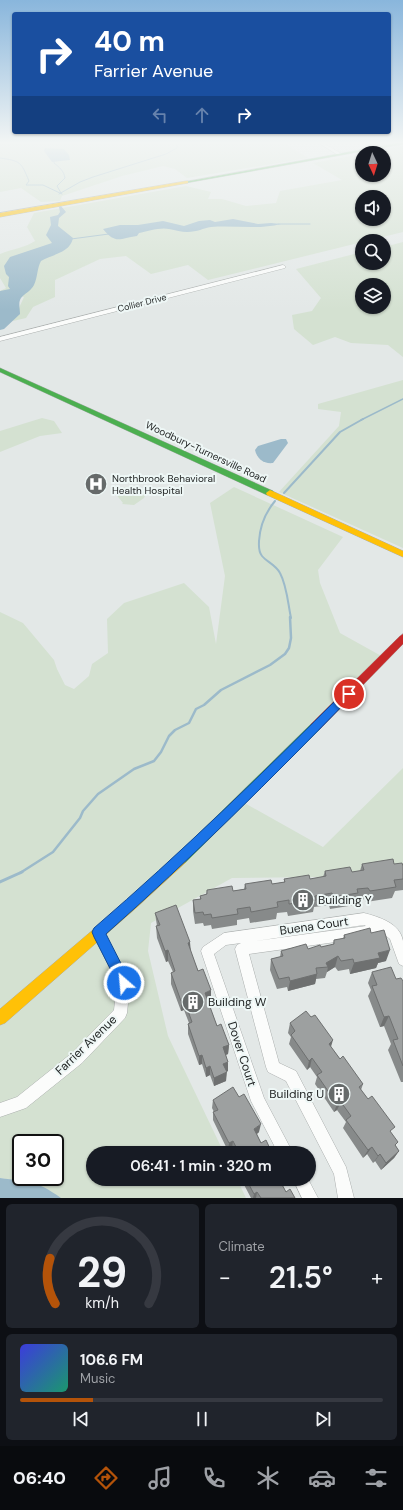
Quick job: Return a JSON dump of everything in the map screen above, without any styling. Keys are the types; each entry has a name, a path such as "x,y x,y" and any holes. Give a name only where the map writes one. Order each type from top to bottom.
{"street":[{"path":"0,215 90,199"},
{"name":"Collier Drive","path":"0,339 283,267"},
{"name":"Woodbury-Turnersville Road","path":"0,370 403,554"},
{"path":"0,1018 151,887 262,782 403,638"},
{"name":"Buena Court","path":"207,951 224,938 364,919 379,923 395,936 403,960"},
{"path":"346,1198 341,1172 291,1076 273,1067 242,949 372,931 379,923"},
{"name":"Farrier Avenue","path":"0,1110 21,1103 77,1058 120,1013 124,983 99,932"},
{"name":"Dover Court","path":"207,951 258,1101 282,1146"},
{"path":"304,1186 310,1198"}],"green space":[{"path":"37,199 61,199 60,201 41,202"},
{"path":"113,199 222,199 246,206 276,203 277,199 355,199 355,226 391,226 391,199 403,199 403,232 391,235 355,234 355,244 208,280 188,265 151,274 126,256 100,259 55,280 55,297 33,307 26,318 13,321 24,297 0,291 6,288 0,278 0,254 35,241 27,227 34,213"},
{"path":"403,242 403,357 388,345 351,343 335,337 313,345 294,329 292,315 312,311 321,298 296,269 355,254 355,270 391,270 391,245"},
{"path":"403,380 403,548 279,492 339,426 341,412 318,409 318,404"},
{"path":"42,418 54,421 62,433 40,436 0,452 0,431"},
{"path":"127,487 139,488 147,492 144,498 134,505 122,504 123,503 115,493 118,489"},
{"path":"234,487 343,537 318,570 320,583 340,633 385,658 241,801 323,847 403,768 403,876 232,878 151,923 148,951 168,1036 221,1146 86,1146 86,1186 240,1186 246,1198 55,1198 40,1186 64,1186 64,1134 12,1134 12,1180 0,1178 0,612 23,623 54,660 65,685 74,689 89,676 92,664 108,653 107,619 124,603 184,583 209,607 216,644 225,576 210,503"}],"water":[{"path":"61,206 66,212 59,218 58,226 73,238 71,243 65,250 41,261 34,285 20,300 20,314 4,329 0,330 0,291 10,289 8,286 9,277 6,274 4,266 10,257 52,243 46,235 51,225 50,217 58,215 60,212 59,207"},
{"path":"233,219 258,224 281,224 264,227 211,227 187,232 158,229 139,233 137,236 118,239 111,237 103,229 120,225 138,225 163,221 184,226 199,221 210,220 215,222"},
{"path":"281,439 286,439 288,443 273,463 264,462 259,458 255,450 258,446"},
{"path":"0,1178 12,1179 12,1186 40,1186 61,1198 0,1198"}],"building":[{"path":"393,859 394,864 402,863 403,866 403,879 394,880 396,887 370,891 368,888 357,889 358,893 333,897 332,893 315,896 316,900 289,904 289,900 277,902 278,907 251,912 250,907 237,909 238,914 212,918 211,914 204,915 203,912 195,913 193,900 201,899 200,896 207,894 207,890 232,886 233,891 246,889 245,884 271,880 272,884 285,882 284,879 309,875 310,879 326,876 325,871 350,867 352,872 364,870 362,864"},
{"name":"Building W","path":"176,905 190,942 188,943 198,971 203,969 211,990 205,993 217,1026 221,1024 229,1045 223,1047 228,1062 223,1064 227,1072 214,1078 210,1066 206,1068 202,1055 199,1056 188,1024 192,1022 184,1000 181,1001 171,973 175,971 168,950 165,951 156,926 160,925 155,913"},
{"path":"370,928 371,933 384,930 390,950 378,953 380,958 354,963 353,959 341,961 338,956 326,963 328,967 316,968 317,974 290,981 289,977 279,979 271,959 283,956 281,951 306,944 308,949 320,945 321,947 334,944 334,940 345,938 344,935"},
{"path":"391,967 396,979 401,978 403,981 403,1066 393,1040 398,1039 389,1016 384,1017 372,986 377,985 372,972"},
{"name":"Building U","path":"306,1011 311,1017 315,1015 333,1040 329,1044 340,1059 343,1056 363,1084 359,1087 368,1099 372,1096 395,1127 390,1131 398,1142 395,1145 399,1151 386,1163 380,1154 378,1156 372,1147 368,1150 346,1120 351,1116 341,1102 337,1104 317,1075 322,1072 312,1058 309,1061 291,1035 295,1031 290,1023"},
{"path":"233,1087 239,1097 244,1094 261,1124 254,1129 261,1143 266,1140 269,1146 236,1146 233,1141 229,1143 213,1112 218,1110 213,1100"},
{"path":"250,1186 283,1186 286,1192 290,1189 295,1198 261,1198 257,1192 254,1194"}],"waterway":[{"path":"278,224 310,224"},
{"path":"71,239 109,234"},
{"path":"363,419 403,399"},
{"path":"284,493 340,432 363,419"},
{"path":"275,501 268,510 262,524 259,548 262,556 280,573 286,589 291,618"},
{"path":"20,873 53,852 80,818 83,811 98,794 134,769 154,761 161,752 169,736 175,730 189,723 196,709 204,705 221,690 270,665 285,654 289,648 291,638 290,617"},
{"path":"0,882 20,873"}],"traffic: fast":[{"path":"0,370 270,493"},
{"path":"181,859 315,727"}],"traffic: slow":[{"path":"0,215 91,199"},
{"path":"270,493 403,554"},
{"path":"0,1018 132,904 181,859"}],"traffic: jam":[{"path":"315,727 403,638"}],"place":[{"name":"Northbrook Behavioral Health Hospital","path":"96,484"},
{"name":"Building Y","path":"303,900"},
{"name":"Building W","path":"193,1002"},
{"name":"Building U","path":"339,1094"}],"route":[{"path":"124,983 99,932 151,887 262,782 349,694"}]}
